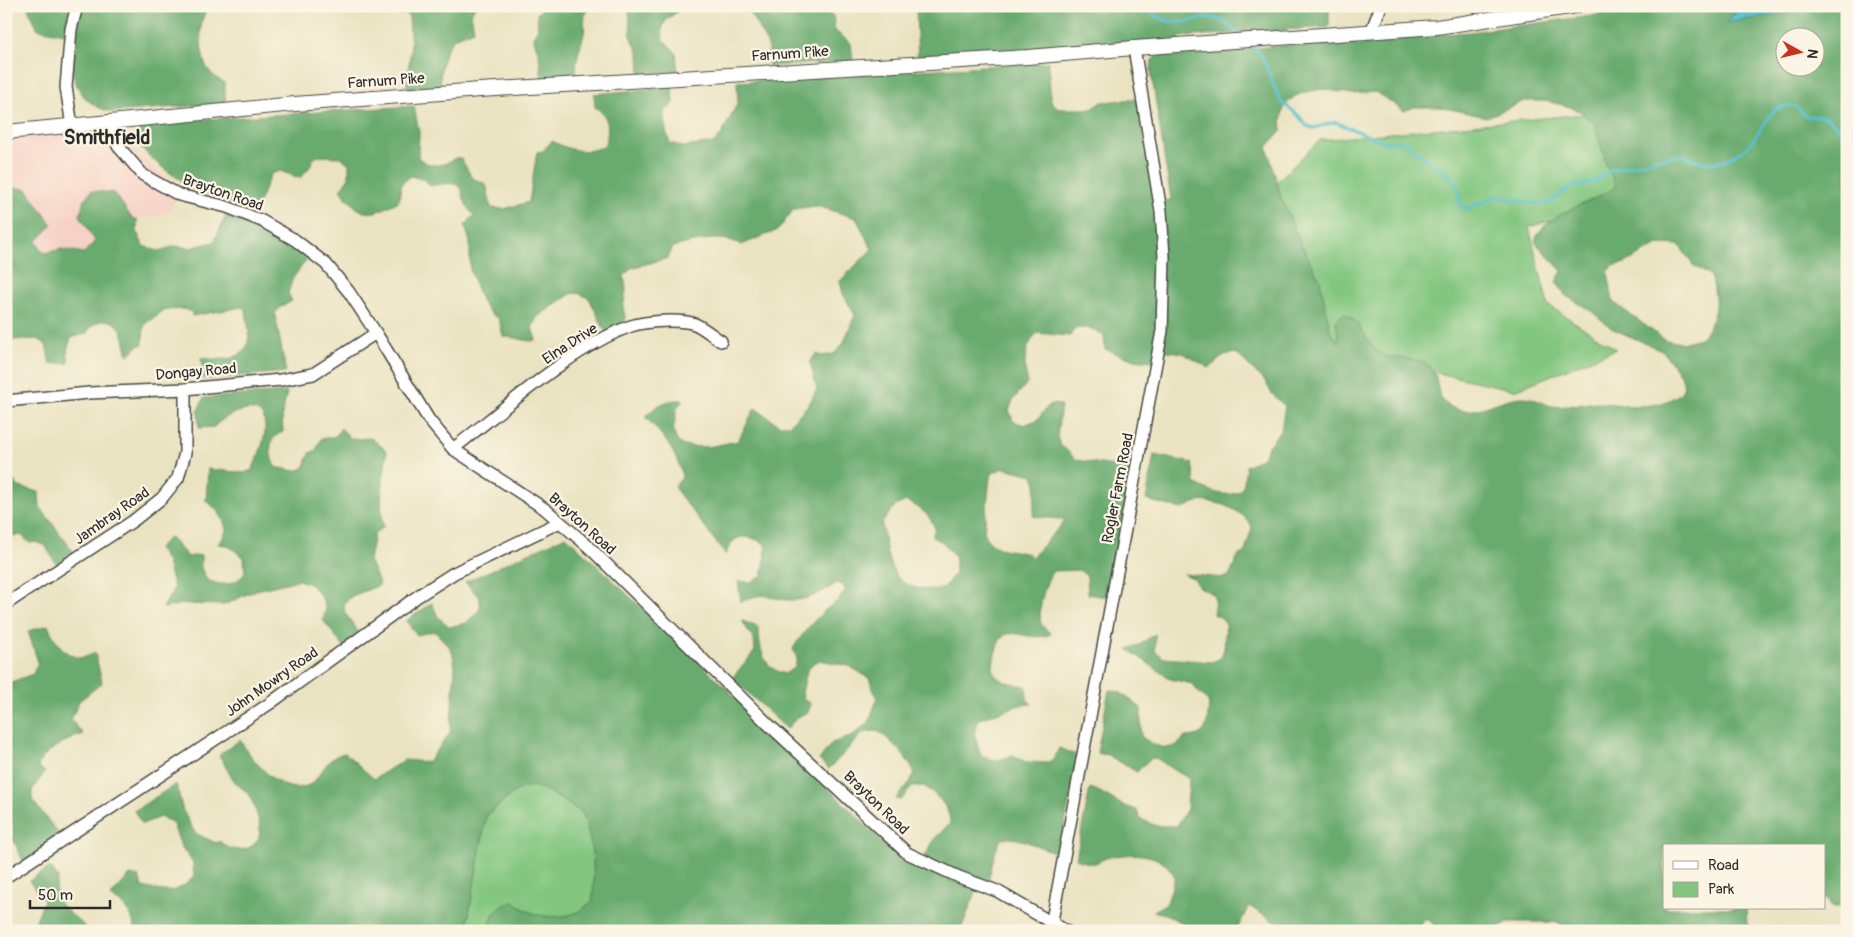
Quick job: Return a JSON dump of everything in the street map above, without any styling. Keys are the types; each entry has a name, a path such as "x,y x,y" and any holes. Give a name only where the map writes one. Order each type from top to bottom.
{"main road":[{"name":"Farnum Pike","path":"6,132 295,104 451,92 1028,57 1372,32 1437,26 1576,6"}],"street":[{"path":"72,126 66,87 71,29 77,6"},
{"path":"1372,32 1381,6"},
{"name":"Rogler Farm Road","path":"1051,926 1162,331 1164,257 1161,211 1134,48"},
{"name":"Brayton Road","path":"111,123 118,146 143,175 179,195 227,207 262,221 296,240 326,264 349,292 429,420 453,449 523,494 589,547 768,724 907,853 959,877 997,891 1051,926 1066,931"},
{"name":"Elna Drive","path":"453,449 553,372 596,343 632,326 670,321 695,324 720,341"},
{"name":"Dongay Road","path":"6,401 89,393 185,389 281,380 313,374 376,333"},
{"name":"Jambray Road","path":"6,604 133,521 162,498 178,478 185,454 185,389"},
{"name":"John Mowry Road","path":"6,878 269,704 418,596 454,573 560,522"}],"shaded area":[{"path":"118,117 128,141 136,151 152,167 180,186 170,210 160,215 133,220 115,193 81,215 95,241 84,253 62,249 43,253 36,242 52,225 27,189 6,187 6,132"}],"green space":[{"path":"27,6 70,6 65,34 38,29"},
{"path":"81,6 210,6 201,25 202,50 205,64 209,70 216,78 225,83 225,103 112,112 90,102 80,91 72,69"},
{"path":"397,6 476,6 471,13 474,30 455,38 444,55 441,68 441,88 406,90 411,47 409,17"},
{"path":"541,6 589,6 585,14 584,34 576,67 576,78 542,80 539,54 533,37 538,28 537,13 541,11"},
{"path":"624,6 685,6 666,20 662,29 663,39 676,53 678,71 640,74 639,54 631,36 629,9"},
{"path":"746,6 824,6 833,16 835,31 851,43 853,61 769,66 768,45"},
{"path":"916,6 1329,6 1329,27 1179,37 1179,43 918,63"},
{"path":"1628,6 1735,6 1749,11 1789,6 1847,6 1847,907 1833,907 1826,899 1826,844 1663,844 1663,910 1746,910 1747,924 1754,931 1633,929 1571,931 1568,927 1554,922 1508,922 1491,931 1434,931 1433,923 1425,918 1416,931 1284,931 1284,928 1249,906 1236,931 1194,931 1168,915 1154,911 1167,903 1175,877 1162,862 1154,858 1136,855 1106,858 1096,863 1076,859 1090,788 1137,810 1140,819 1157,826 1177,826 1187,809 1189,780 1161,761 1154,758 1151,759 1137,772 1108,755 1097,753 1109,690 1120,692 1141,708 1141,736 1152,744 1164,747 1175,746 1185,737 1199,734 1203,731 1206,727 1209,703 1196,690 1193,684 1170,679 1128,649 1139,645 1155,634 1155,651 1164,658 1212,662 1221,658 1224,649 1226,625 1222,618 1213,614 1215,600 1213,594 1198,586 1195,579 1184,574 1223,578 1229,576 1238,556 1245,552 1252,527 1243,516 1220,504 1197,502 1182,509 1146,500 1154,455 1192,463 1195,483 1220,494 1234,494 1243,486 1246,466 1262,458 1268,446 1281,430 1285,406 1272,394 1265,381 1236,353 1225,355 1209,368 1183,353 1161,350 1161,201 1171,200 1151,71 1152,60 1159,55 1470,32 1592,16","holes":["1323,89 1352,94 1376,92 1404,111 1413,107 1440,107 1487,117 1524,101 1545,101 1567,106 1581,112 1595,125 1606,164 1616,186 1557,217 1539,232 1535,242 1562,271 1556,282 1566,296 1590,310 1611,328 1663,351 1682,378 1684,386 1681,393 1670,400 1648,406 1603,403 1557,406 1524,397 1505,400 1478,409 1460,410 1451,407 1442,400 1435,374 1427,364 1422,361 1395,358 1382,354 1376,350 1356,322 1344,313 1336,321 1339,343 1330,330 1320,280 1301,244 1281,197 1267,147 1282,130 1283,111 1286,105 1297,95","1660,244 1679,245 1694,266 1711,276 1715,293 1714,315 1703,337 1682,343 1665,340 1613,302 1608,272 1613,266 1625,263"]},
{"path":"1048,62 1051,102 1060,109 1085,109 1095,107 1102,102 1137,99 1155,203 1160,256 1160,308 1154,361 1132,359 1105,349 1104,336 1090,329 1074,329 1070,336 1037,333 1027,350 1025,369 1028,382 1013,400 1009,410 1013,421 1024,425 1037,420 1050,404 1061,405 1057,437 1060,445 1077,460 1132,469 1107,597 1088,594 1087,576 1079,570 1053,571 1044,590 1040,614 1042,626 1051,634 1040,637 1007,634 1001,639 996,649 993,671 996,676 1004,681 1026,686 1027,699 1032,704 1020,705 979,719 974,732 980,754 993,761 1013,756 1026,762 1046,763 1054,759 1059,748 1078,756 1059,853 1017,839 1002,838 997,848 987,883 924,858 935,838 950,823 948,812 938,797 924,786 912,787 901,800 896,799 911,781 914,772 898,749 881,733 876,731 863,733 829,769 819,760 832,743 850,737 869,722 877,699 869,678 849,666 820,660 813,663 807,671 802,693 804,700 811,704 808,712 797,717 787,729 732,678 755,651 754,640 742,621 759,627 763,656 771,667 785,674 795,667 797,658 793,649 796,644 819,616 841,597 845,590 844,586 837,583 817,594 800,600 785,600 763,595 741,602 738,581 751,582 762,576 766,553 765,544 753,538 741,537 732,542 726,555 674,487 682,478 678,461 663,437 645,417 662,404 683,400 677,408 673,431 677,441 683,446 708,447 738,441 755,408 779,425 789,425 809,404 817,389 810,362 816,354 821,356 834,354 843,344 855,315 843,294 840,281 872,249 856,218 817,206 794,209 778,230 741,245 734,241 717,239 673,247 668,258 631,268 624,276 626,290 623,307 627,327 608,337 589,298 578,293 571,294 537,317 532,328 536,340 530,341 503,336 499,319 490,313 482,303 470,270 470,242 465,226 474,215 468,208 459,186 444,184 430,186 425,180 411,176 401,184 399,201 380,210 366,212 354,206 340,190 349,177 349,164 341,157 318,156 314,158 309,168 300,178 280,171 271,174 254,214 204,192 173,175 146,152 134,138 138,126 147,123 414,106 419,132 418,157 431,165 441,165 455,158 461,158 472,178 486,184 491,208 504,209 529,202 537,152 543,151 552,141 565,147 584,151 604,146 608,129 604,115 595,107 594,94 672,87 674,103 665,111 666,131 670,143 683,147 714,143 722,134 738,102 737,82","holes":["1004,468 1033,475 1036,484 1033,516 1066,520 1031,558 1029,554 999,548 988,541 984,531 990,477 994,472","906,501 927,515 935,528 932,537 943,542 955,557 955,573 943,589 912,587 902,582 890,564 882,523 895,506"]},
{"path":"1776,70 1776,78 1818,78 1847,214 1638,195 1529,227 1548,305 1616,349 1515,390 1365,357 1262,308 1236,221 1320,140 1614,111"},
{"path":"6,187 27,189 52,225 36,242 44,253 62,249 84,253 95,241 80,215 84,199 91,191 115,193 133,220 137,219 137,231 143,246 158,251 176,246 189,248 214,242 226,215 306,251 310,255 293,278 288,293 292,301 279,308 275,314 286,372 204,379 201,358 228,359 241,354 245,349 249,331 246,310 242,307 192,316 192,312 185,309 162,310 146,324 143,344 138,346 128,356 120,328 111,321 106,320 97,322 87,333 71,338 67,350 69,363 50,364 46,344 38,339 6,340"},
{"path":"287,392 282,415 283,432 274,438 271,446 271,457 275,467 295,471 304,468 310,453 316,450 321,439 336,436 341,428 351,439 371,438 387,451 381,498 383,527 374,534 369,560 380,585 352,596 344,604 345,613 361,636 346,650 323,620 326,609 321,596 310,584 299,580 256,590 224,605 182,604 163,608 174,588 167,562 158,548 170,537 188,557 201,555 201,568 207,580 228,584 241,578 245,573 244,557 227,545 218,544 226,530 220,515 206,501 208,469 244,473 252,470 263,442 265,425 263,416 258,411 242,411 234,413 214,427 199,428 198,410 204,398"},
{"path":"6,473 19,487 39,492 40,507 76,555 58,567 45,545 35,542 30,543 21,535 6,537"},
{"path":"566,536 727,689 888,847 925,869 977,890 960,931 489,931 496,912 503,906 514,902 534,914 557,917 576,913 593,901 594,877 592,856 583,813 553,794 533,786 514,793 486,816 466,931 134,931 134,925 128,910 110,897 130,875 139,877 142,887 164,891 176,890 182,887 194,876 193,863 181,846 172,822 160,817 142,824 134,811 176,784 183,811 195,833 216,843 220,841 232,849 246,849 256,842 259,835 258,817 250,797 235,782 219,755 240,740 260,767 278,782 289,787 299,788 309,785 332,759 345,753 374,779 404,760 428,762 450,733 455,667 449,646 434,631 417,635 406,621 432,603 438,617 450,627 466,623 480,609 480,598 465,582"},
{"path":"48,625 55,640 66,652 80,658 95,652 102,683 79,701 71,720 83,734 56,746 40,761 38,767 45,772 32,790 32,800 63,839 25,865 13,839 13,825 6,814 6,684 33,674 38,662 28,631"},
{"path":"522,786 539,786 583,813 592,856 594,878 593,901 576,913 557,917 534,914 514,903 493,914 489,931 466,931 486,816"},
{"path":"50,867 58,878 56,888 60,903 88,931 50,931 35,923 44,900 29,881"}],"water":[{"path":"1742,6 1827,6 1726,23"}],"waterway":[{"path":"1107,6 1146,9 1157,17 1171,22 1186,22 1209,17 1223,21 1240,36"},
{"path":"1251,44 1262,56 1280,101 1298,115 1307,126 1314,128 1335,122 1384,142 1406,142 1450,177 1457,186 1463,208 1470,208 1498,196 1530,203 1547,204 1571,187 1594,182 1611,170 1669,156 1684,156 1706,163 1722,162 1748,147 1774,110 1788,105 1796,107 1807,117 1821,116 1827,118 1835,124 1847,139"}],"district":[{"name":"Smithfield","path":"107,137"}]}
